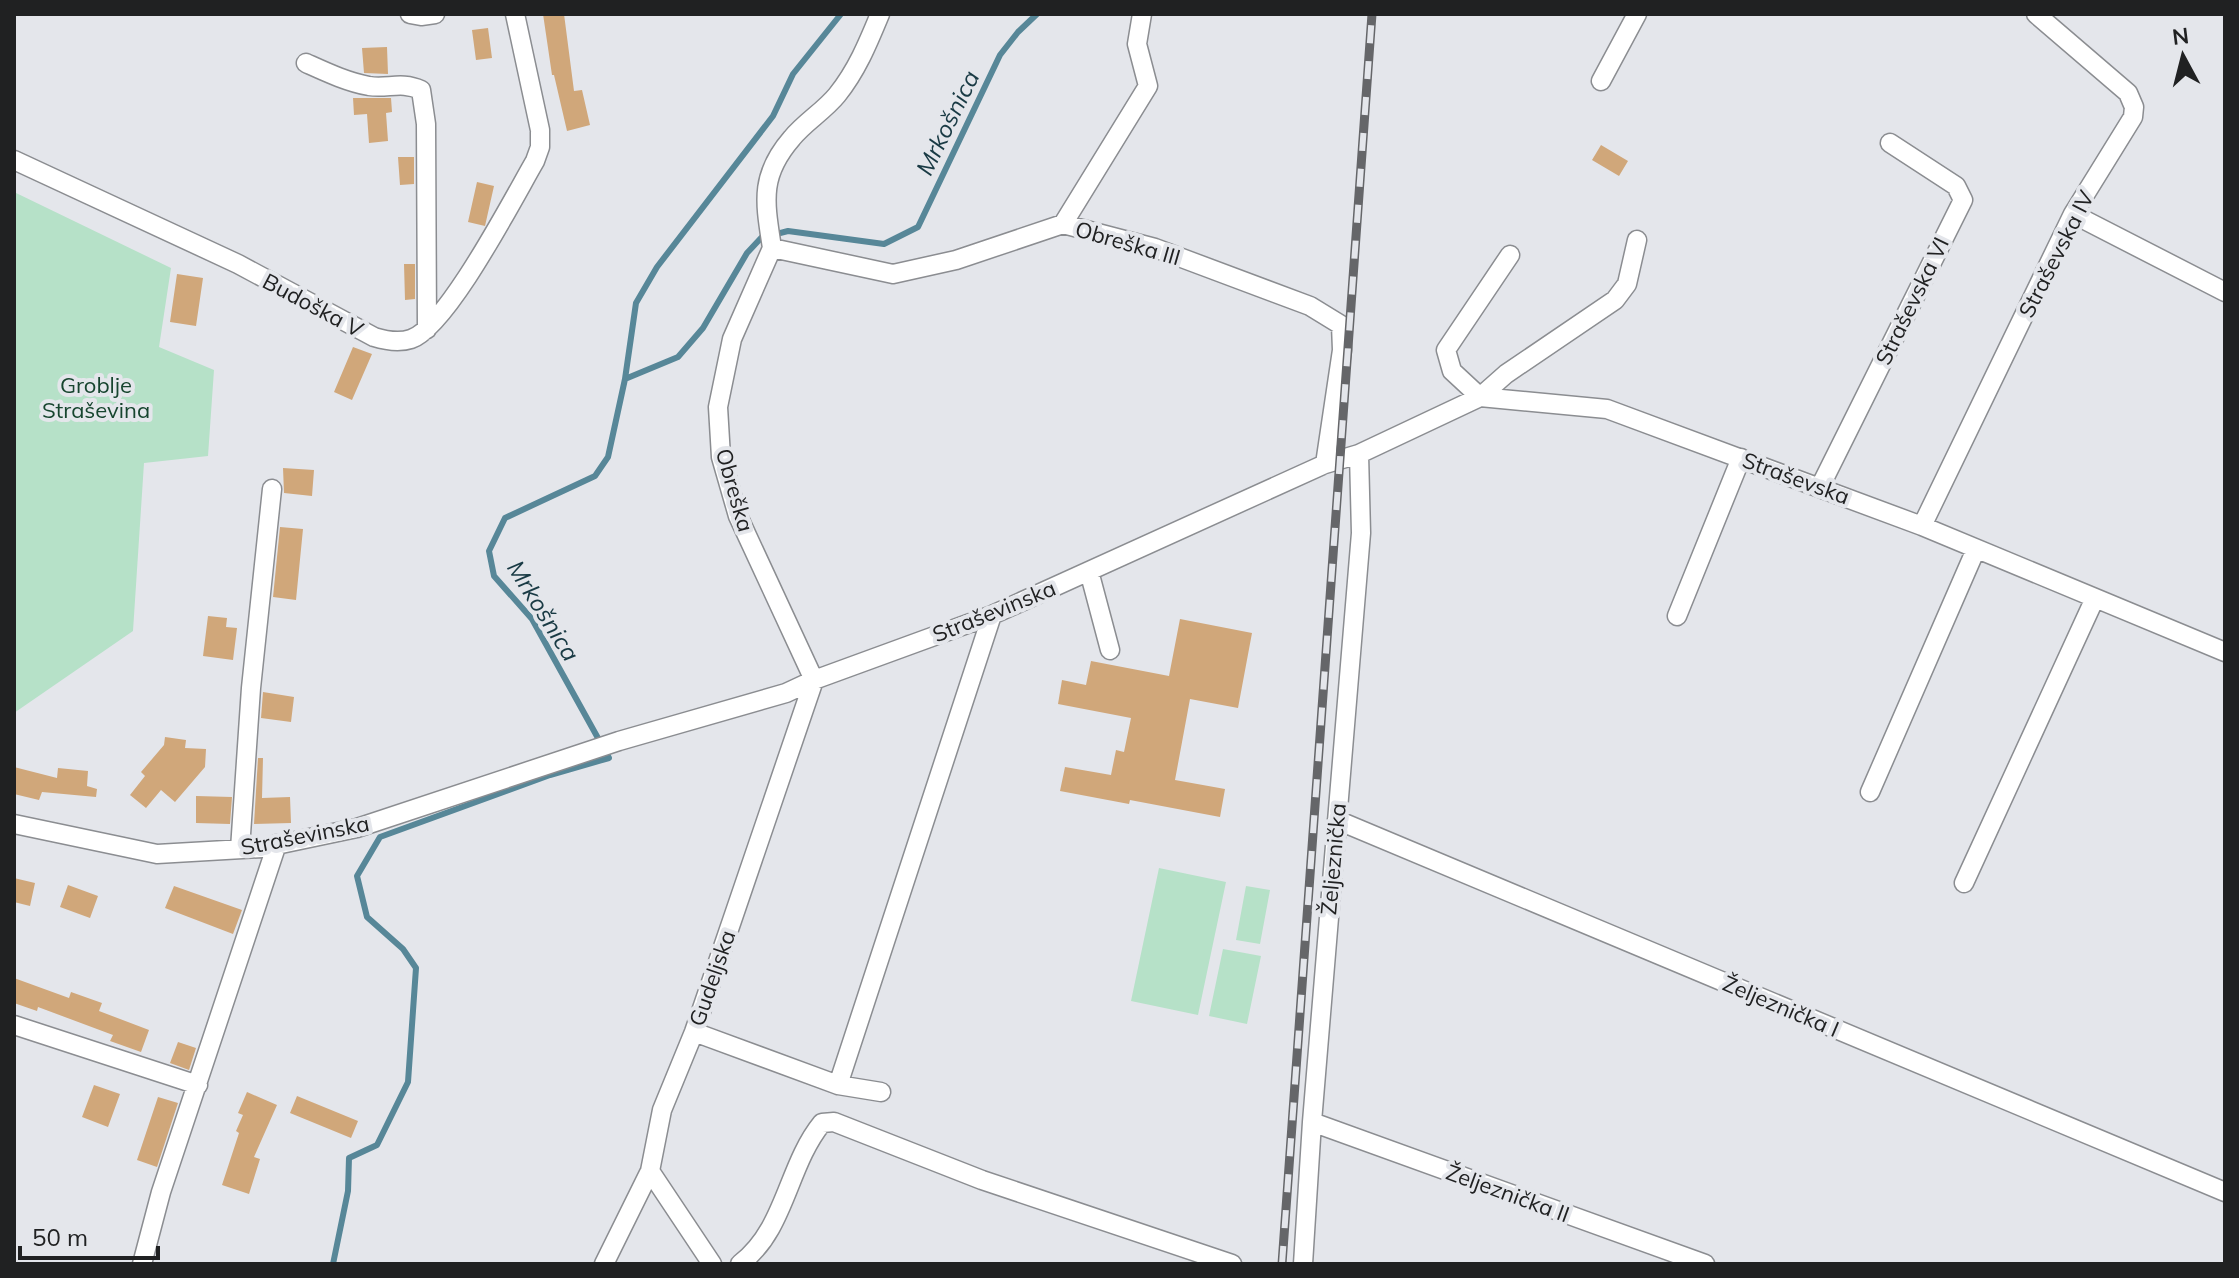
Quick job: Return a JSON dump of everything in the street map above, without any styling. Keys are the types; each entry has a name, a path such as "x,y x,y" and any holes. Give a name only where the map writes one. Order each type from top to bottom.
{"street":[{"path":"410,14 435,14"},
{"path":"427,329 468,277 535,161 540,147 540,130 515,14"},
{"path":"772,248 765,193 772,170 792,138 835,98 860,62 880,14"},
{"path":"1063,224 1148,86 1137,44 1142,14"},
{"path":"1601,81 1637,14"},
{"name":"Straševska IV","path":"1922,526 2073,214 2133,117 2134,107 2128,93 2036,14"},
{"path":"306,63 371,87 408,84 421,90 426,124 427,329"},
{"name":"Straševska VI","path":"1820,487 1963,200 1956,186 1890,143"},
{"name":"Budoška V","path":"14,160 238,264 374,337 390,342 411,339 427,329"},
{"path":"2073,214 2225,292"},
{"name":"Obreška III","path":"772,248 893,274 956,260 1063,224 1155,248 1310,306 1341,325 1342,350 1325,464"},
{"path":"1359,454 1480,397 1506,374 1615,300 1627,284 1637,240"},
{"name":"Obreška","path":"772,248 732,339 718,407 721,457 738,516 814,680"},
{"path":"1480,397 1452,371 1446,350 1510,255"},
{"name":"Straševska","path":"1480,397 1607,409 1922,526 2225,652"},
{"name":"Straševinska","path":"14,824 157,854 240,849 357,828 619,741 786,693 992,615 1325,464 1359,454"},
{"name":"Željeznička","path":"1303,1264 1361,533 1359,454"},
{"path":"1677,616 1741,458"},
{"path":"240,849 251,688 272,489"},
{"path":"1870,792 1976,549"},
{"path":"1089,571 1110,650"},
{"path":"1964,883 2095,598"},
{"path":"838,1085 992,615"},
{"name":"Gudeljska","path":"604,1264 650,1171 662,1110 694,1032 814,680"},
{"name":"Željeznička I","path":"1337,820 2225,1192"},
{"path":"142,1264 161,1192 277,844"},
{"path":"14,1025 198,1085"},
{"path":"694,1032 838,1085 881,1092"},
{"path":"740,1264 757,1250 764,1239 784,1203 813,1134 822,1123 834,1122 982,1180 1232,1264"},
{"name":"Željeznička II","path":"1312,1122 1705,1264"},
{"path":"650,1171 712,1264"}],"green space":[{"name":"Groblje Straševina","path":"14,192 171,268 159,347 214,370 208,456 144,463 133,631 14,713"},
{"path":"1159,868 1226,882 1198,1015 1131,1001"},
{"path":"1246,886 1270,890 1260,944 1236,940"},
{"path":"1223,949 1261,956 1247,1024 1209,1016"}],"building":[{"path":"543,14 564,14 574,91 582,90 590,125 567,131 552,75"},
{"path":"488,28 492,58 476,60 472,30"},
{"path":"387,47 388,74 364,73 362,48"},
{"path":"353,98 391,98 392,112 386,113 388,141 369,143 367,114 354,115"},
{"path":"1601,145 1628,161 1619,176 1592,160"},
{"path":"398,157 414,157 414,184 400,185"},
{"path":"477,182 494,186 485,226 468,222"},
{"path":"404,264 415,264 415,299 405,300"},
{"path":"177,274 203,278 196,326 170,322"},
{"path":"353,347 372,354 352,400 334,392"},
{"path":"283,468 314,470 312,496 284,493"},
{"path":"280,527 303,529 296,600 273,597"},
{"path":"208,616 227,618 226,627 237,628 233,660 203,656"},
{"path":"1180,619 1252,633 1238,708 1190,699 1175,780 1225,789 1220,817 1060,791 1065,767 1111,775 1116,750 1124,752 1131,718 1058,704 1062,680 1086,685 1091,661 1169,676"},
{"path":"263,692 294,697 291,722 261,718"},
{"path":"165,737 186,740 185,748 206,749 205,767 175,802 161,790 146,808 130,795 145,776 141,772 164,745"},
{"path":"258,758 263,758 262,798 290,797 291,823 254,824"},
{"path":"14,767 57,778 58,768 88,771 87,786 97,789 96,797 42,792 39,800 14,794"},
{"path":"196,796 232,797 230,824 196,823"},
{"path":"14,878 35,883 30,906 14,902"},
{"path":"68,885 98,896 90,918 60,907"},
{"path":"174,886 242,910 233,934 165,908"},
{"path":"14,978 69,998 71,992 102,1003 99,1011 149,1030 141,1052 110,1041 113,1035 38,1007 37,1011 14,1003"},
{"path":"178,1042 196,1048 189,1070 170,1063"},
{"path":"94,1085 120,1094 108,1127 82,1117"},
{"path":"247,1092 277,1105 254,1157 260,1159 249,1194 222,1185 243,1115 238,1113"},
{"path":"297,1096 358,1121 351,1138 290,1113"},
{"path":"158,1097 178,1103 157,1167 137,1160"}],"waterway":[{"path":"625,379 636,303 657,267 773,116 793,74 841,14"},
{"name":"Mrkošnica","path":"333,1264 348,1191 349,1158 377,1145 408,1082 416,968 403,949 367,917 357,876 380,837 550,775 609,758 532,619 494,576 489,551 505,518 595,476 608,457 625,379 678,357 703,328 747,253 761,238 788,231 884,244 918,227 1000,55 1037,14"}],"railway":[{"path":"1282,1264 1372,14"}]}
